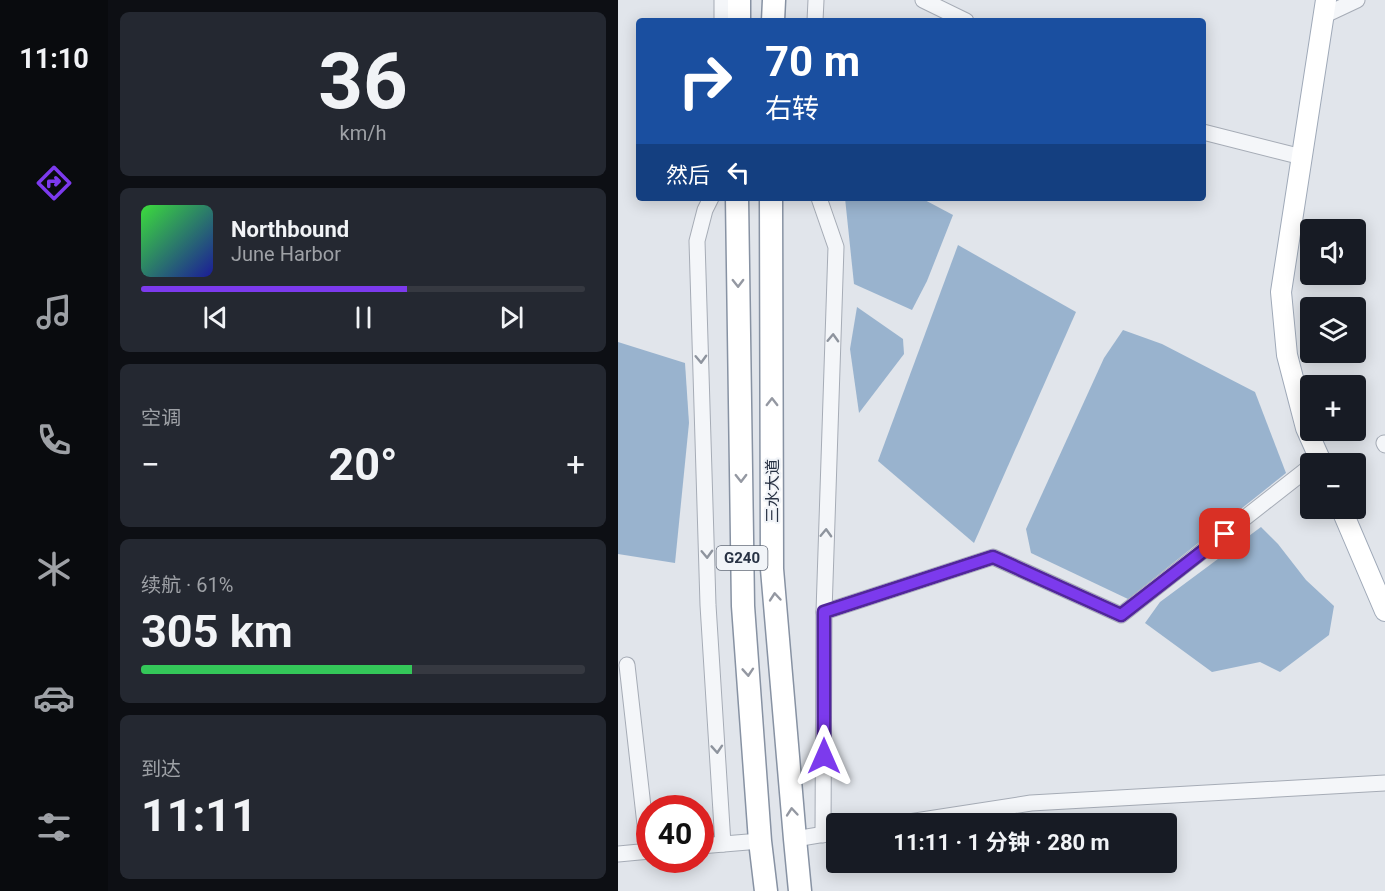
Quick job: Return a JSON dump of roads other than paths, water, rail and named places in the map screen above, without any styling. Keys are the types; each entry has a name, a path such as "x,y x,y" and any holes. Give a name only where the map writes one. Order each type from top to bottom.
{"highway":[{"path":"739,0 739,18"},
{"path":"773,18 774,0"},
{"name":"三水大道","path":"737,201 743,606 760,841 766,891"},
{"name":"三水大道","path":"771,201 772,569 800,891"}],"main road":[{"path":"1314,453 1287,356 1281,292 1324,8"},
{"path":"1347,519 1378,578 1385,611"}],"street":[{"path":"722,0 722,18"},
{"path":"815,18 816,0"},
{"path":"923,0 960,18"},
{"path":"1324,8 1356,0"},
{"path":"1206,133 1302,157"},
{"path":"710,201 697,241 709,615 723,844"},
{"path":"820,201 836,247 824,612 829,813"},
{"path":"824,612 993,557 1121,615 1300,476"},
{"path":"627,665 642,795"},
{"path":"967,813 1031,803 1385,783"},
{"path":"795,839 826,834"},
{"path":"714,845 760,841"},
{"path":"618,854 636,852"}],"water":[{"path":"845,201 927,201 953,215 927,281 912,310 854,284"},
{"path":"958,245 1076,312 974,543 878,461"},
{"path":"857,307 903,339 904,354 859,413 850,349"},
{"path":"1123,330 1162,344 1255,392 1286,473 1128,599 1031,553 1026,529 1104,358"},
{"path":"618,342 685,363 689,423 675,563 618,554"},
{"path":"1261,527 1278,544 1306,580 1334,606 1329,635 1280,672 1260,662 1212,672 1145,623 1160,602"}]}
